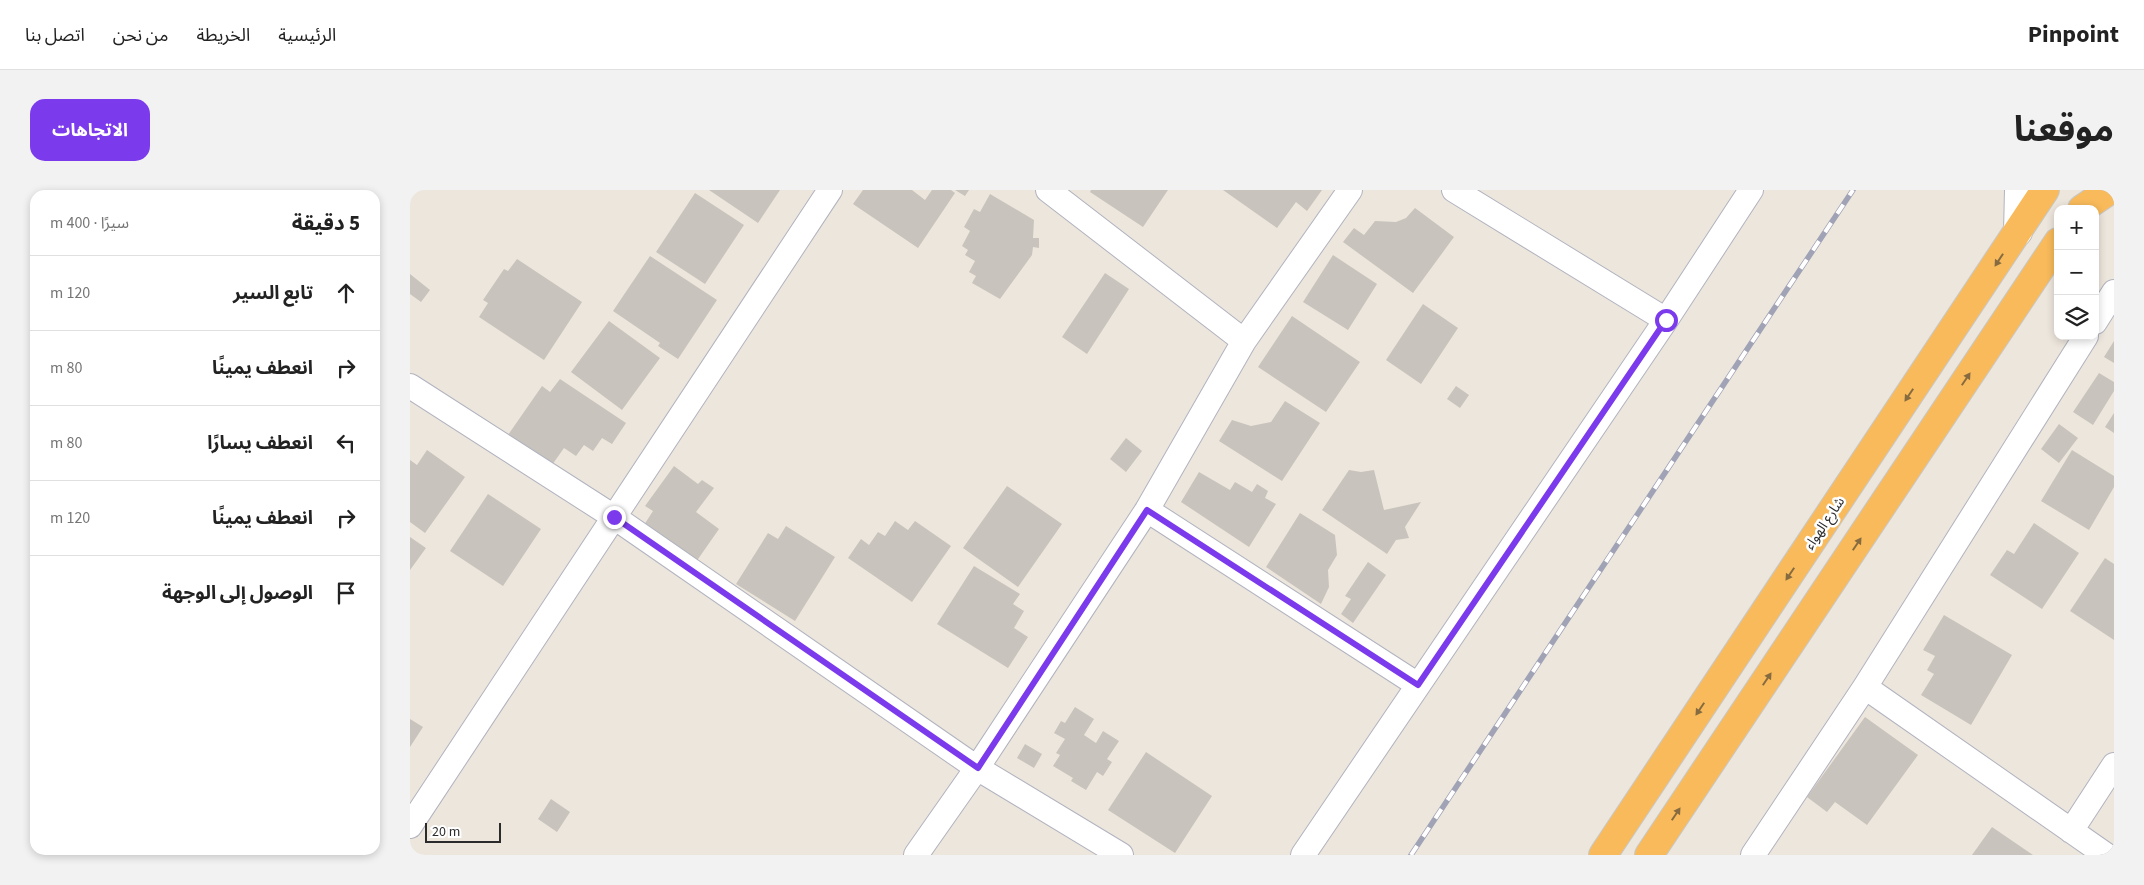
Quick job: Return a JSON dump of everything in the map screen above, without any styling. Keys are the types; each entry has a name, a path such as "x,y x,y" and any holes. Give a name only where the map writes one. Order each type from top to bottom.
{"highway":[{"name":"شارع الهواء","path":"1602,855 2045,190"},
{"path":"2084,205 2093,190"},
{"path":"2087,205 2110,190"},
{"path":"1650,855 2054,248"}],"street":[{"path":"410,826 830,190"},
{"path":"1048,190 1244,341"},
{"path":"916,855 978,768 1147,510 1244,341 1350,190"},
{"path":"1454,190 1666,320"},
{"path":"1303,855 1666,320 1751,190"},
{"path":"2018,190 2018,232"},
{"path":"2099,316 2114,292"},
{"path":"1754,855 1865,687 2083,340"},
{"path":"410,386 614,517 978,768 1121,855"},
{"path":"1147,510 1418,685"},
{"path":"1865,687 2106,855"},
{"path":"2071,831 2114,765"}],"building":[{"path":"709,190 780,190 758,223"},
{"path":"863,190 912,190 925,200 932,190 951,190 955,193 918,248 853,204"},
{"path":"955,190 969,190 965,196"},
{"path":"1091,190 1168,190 1143,227 1090,192"},
{"path":"1223,190 1322,190 1307,211 1296,202 1277,228"},
{"path":"695,193 744,225 705,284 656,252"},
{"path":"990,194 1034,220 1033,238 1039,238 1039,248 1033,247 1032,255 1000,299 972,283 976,276 969,272 975,261 965,255 968,250 962,246 970,231 964,227 974,209 980,212"},
{"path":"1415,208 1454,237 1413,293 1343,242 1354,228 1364,235 1375,221 1396,222 1406,218"},
{"path":"1333,255 1377,284 1348,330 1303,302"},
{"path":"650,256 717,300 678,359 658,346 660,343 613,311"},
{"path":"517,259 582,302 544,360 479,317 488,303 483,300 504,269 508,271"},
{"path":"1105,273 1129,289 1087,354 1062,337"},
{"path":"410,274 430,290 421,302 410,294"},
{"path":"1423,304 1458,328 1421,384 1386,360"},
{"path":"1292,316 1360,362 1326,412 1258,367"},
{"path":"609,321 660,358 622,410 571,372"},
{"path":"2114,341 2114,363 2104,357"},
{"path":"2099,373 2114,382 2114,391 2093,425 2073,412"},
{"path":"560,379 626,423 612,444 602,438 593,451 584,445 576,456 564,448 552,465 508,435 542,386 550,392"},
{"path":"1456,386 1469,395 1460,408 1447,399"},
{"path":"1285,401 1320,423 1282,481 1219,441 1232,420 1251,426 1271,422"},
{"path":"2114,413 2114,433 2105,427"},
{"path":"2059,424 2078,438 2059,463 2041,449"},
{"path":"1126,438 1142,451 1126,472 1110,459"},
{"path":"427,450 465,477 425,533 410,522 410,460 417,465"},
{"path":"2072,450 2114,476 2114,487 2089,530 2041,501"},
{"path":"674,466 698,484 702,480 714,488 696,512 719,529 696,562 644,525 653,511 645,506"},
{"path":"1349,470 1361,472 1374,470 1384,510 1421,502 1405,527 1409,538 1396,540 1387,554 1322,510"},
{"path":"1199,472 1230,490 1235,482 1252,492 1257,484 1268,491 1265,498 1276,504 1249,547 1181,502"},
{"path":"1007,486 1062,524 1018,587 963,548"},
{"path":"488,494 541,529 503,586 450,551"},
{"path":"1300,513 1335,535 1337,555 1328,570 1329,587 1321,604 1266,567"},
{"path":"895,521 908,530 915,521 951,546 912,602 848,558 861,539 869,545 878,532 885,536"},
{"path":"2034,523 2079,553 2042,609 1990,575 2007,550 2014,554"},
{"path":"786,526 835,557 795,621 736,584 768,533 778,539"},
{"path":"410,537 426,548 410,570"},
{"path":"2105,558 2114,564 2114,640 2070,611"},
{"path":"1368,562 1386,575 1353,623 1341,614 1351,599 1345,596"},
{"path":"974,566 1020,594 1013,604 1024,611 1014,628 1028,637 1008,668 937,624"},
{"path":"1944,615 2012,655 1971,725 1921,695 1934,674 1927,670 1935,656 1923,650"},
{"path":"1075,707 1094,719 1084,735 1096,743 1103,731 1119,741 1107,759 1112,762 1103,776 1097,772 1086,790 1071,781 1073,778 1053,766 1060,755 1056,753 1065,739 1054,733 1061,721 1065,723"},
{"path":"1865,717 1918,755 1867,825 1835,802 1827,812 1807,797"},
{"path":"410,719 423,727 410,747"},
{"path":"1025,744 1042,754 1034,768 1017,758"},
{"path":"1146,752 1212,796 1175,853 1108,810"},
{"path":"551,799 570,812 557,832 538,819"},
{"path":"1992,827 2033,855 1972,855"}],"railway":[{"path":"1411,855 1853,190"}],"route":[{"path":"614,517 978,768 1147,510 1418,685 1666,320"}]}
